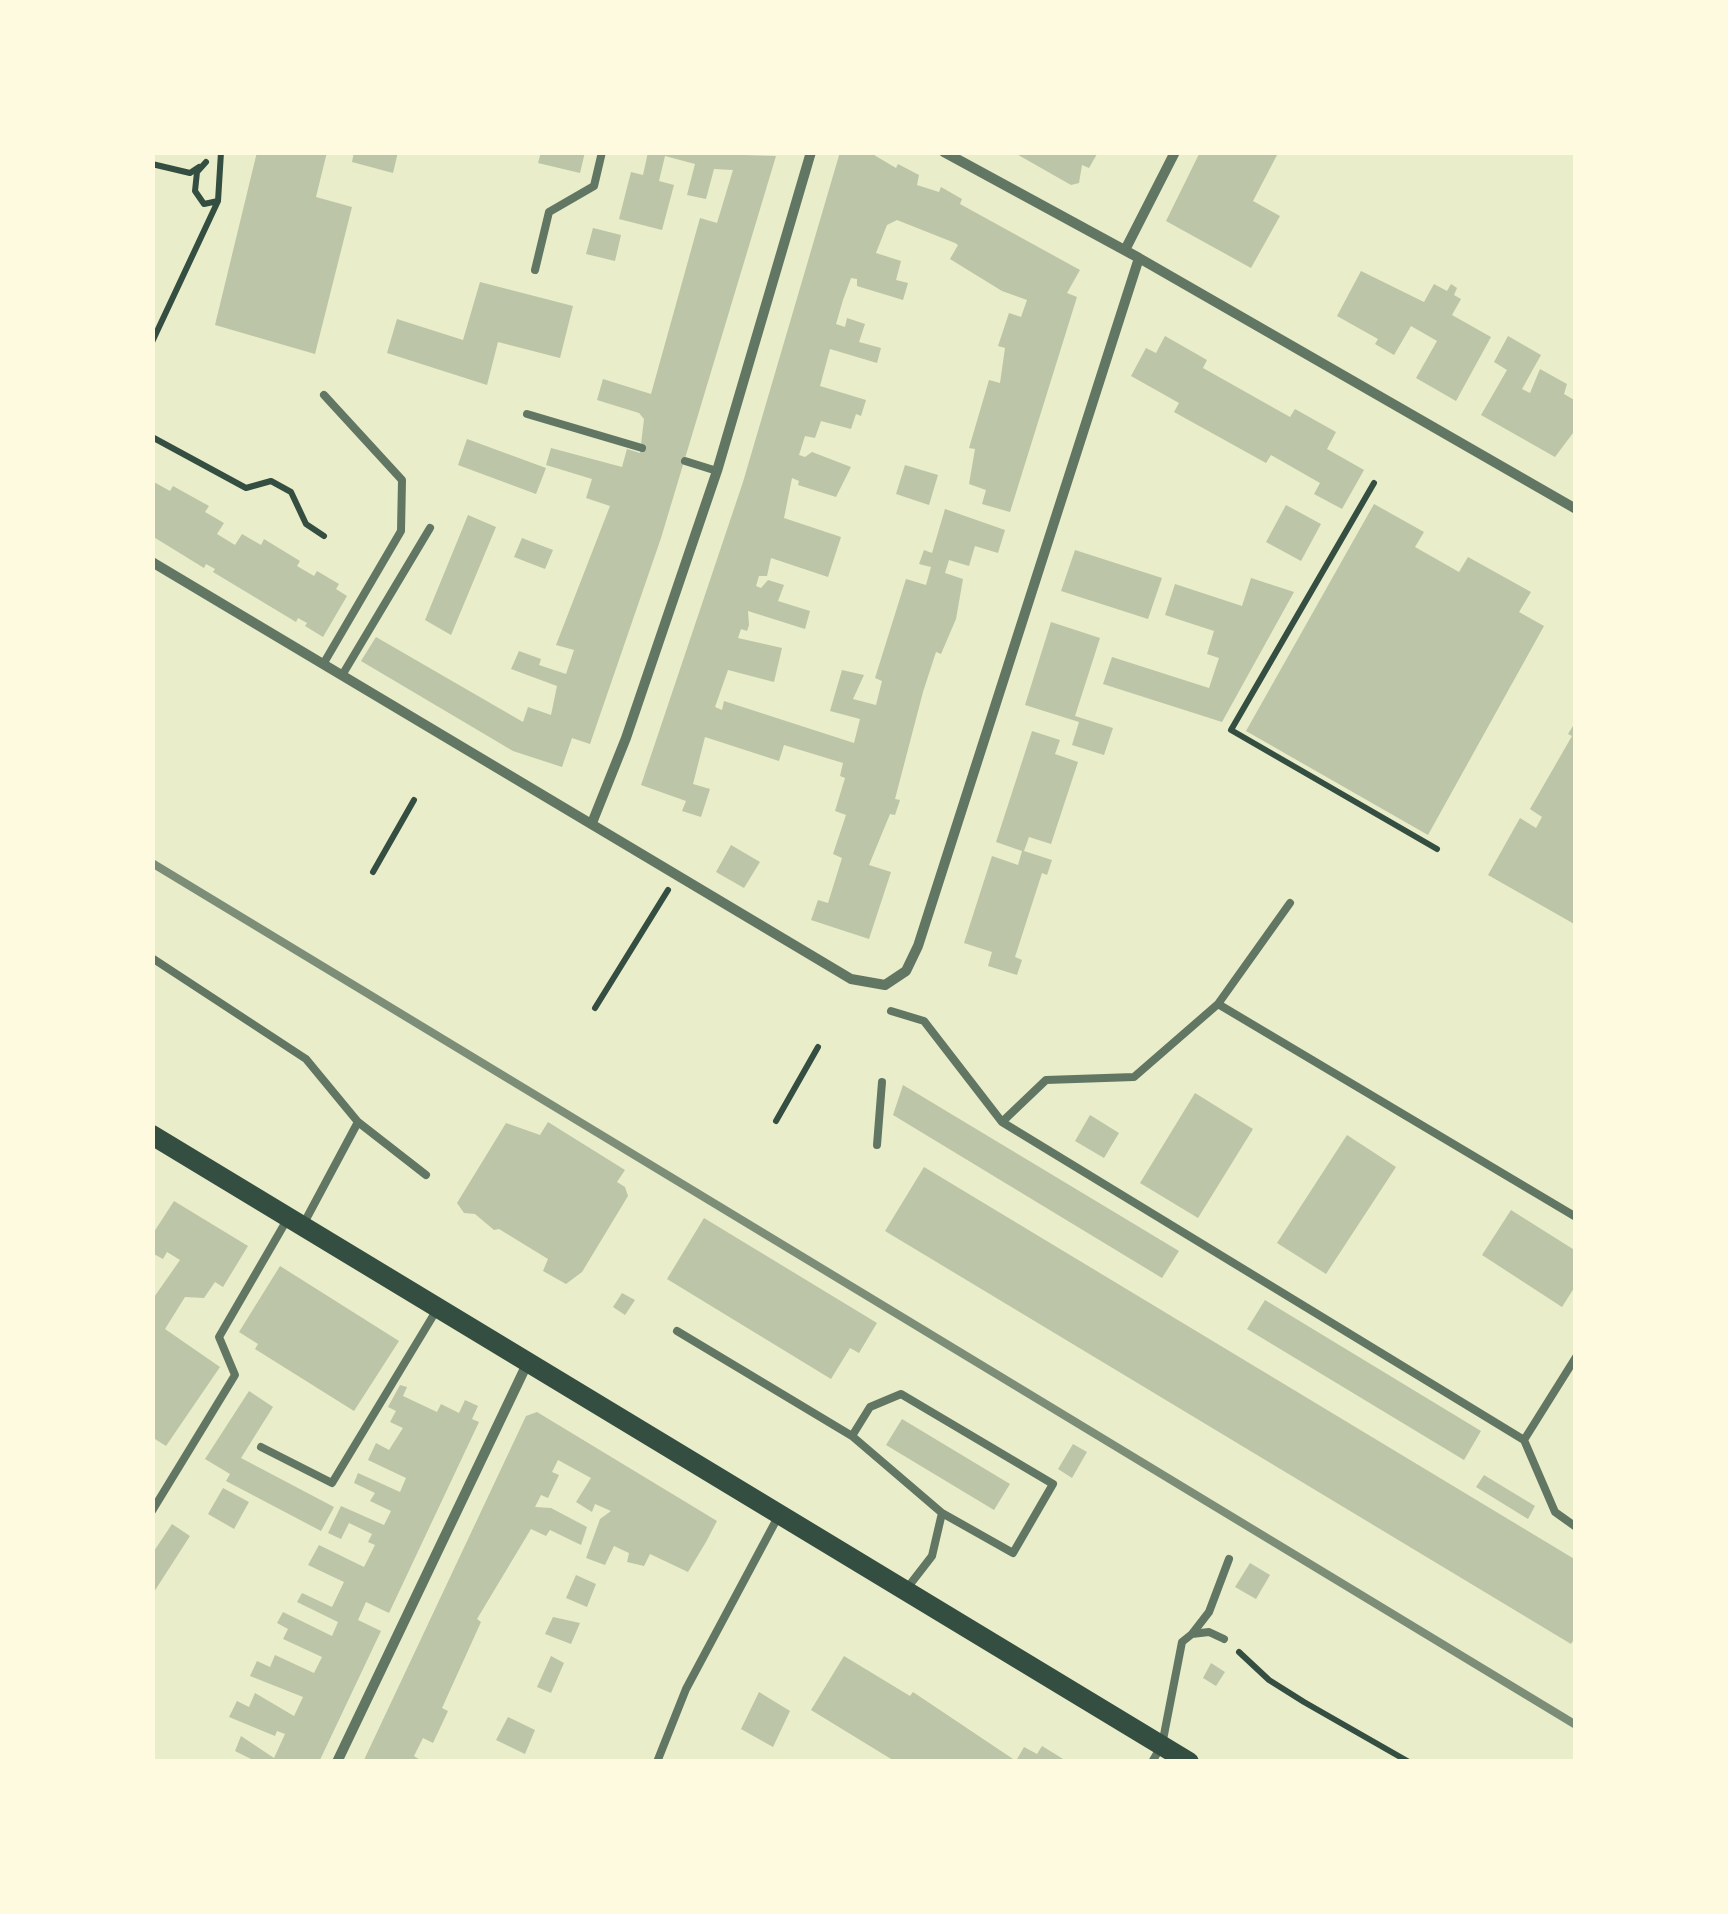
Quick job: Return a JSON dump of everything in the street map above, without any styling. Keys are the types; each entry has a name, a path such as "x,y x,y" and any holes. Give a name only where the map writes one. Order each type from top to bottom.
{"main road":[{"path":"152,1134 905,1590 1157,1754 1189,1762"}],"street":[{"path":"592,822 626,738 717,470 811,152"},
{"path":"944,152 1126,250 1576,510"},
{"path":"1126,250 1175,152"},
{"path":"152,562 344,672 852,979 885,985 906,971 918,946 1139,258"},
{"path":"336,1762 527,1364"}],"lane":[{"path":"535,270 550,212 594,186 602,152"},
{"path":"324,394 402,480 401,531 325,662"},
{"path":"527,414 642,448"},
{"path":"685,462 717,470"},
{"path":"344,672 430,528"},
{"path":"1002,1122 1046,1080 1134,1077 1218,1004 1290,902"},
{"path":"152,958 306,1059 358,1122 426,1176"},
{"path":"1218,1004 1576,1217"},
{"path":"891,1011 924,1020 1002,1122 1524,1440 1554,1512 1576,1526"},
{"path":"877,1145 882,1082"},
{"path":"152,1511 235,1375 219,1338 358,1122"},
{"path":"261,1447 332,1483 438,1308"},
{"path":"677,1331 852,1436 942,1513 1013,1552 1053,1484 901,1394 870,1406 852,1436"},
{"path":"1524,1440 1576,1357"},
{"path":"905,1590 932,1556 942,1513"},
{"path":"657,1762 686,1689 779,1515"},
{"path":"1157,1754 1177,1681 1182,1642 1209,1612 1230,1558"},
{"path":"1192,1634 1209,1632 1224,1638"}],"path":[{"path":"152,342 218,201 221,152"},
{"path":"152,164 190,172 206,162 197,172 194,191 204,204 218,201"},
{"path":"152,438 246,488 271,481 291,492 306,524 324,536"},
{"path":"1374,483 1230,730 1437,849"},
{"path":"373,872 414,800"},
{"path":"595,1008 677,873"},
{"path":"776,1120 818,1048"},
{"path":"1224,1638 1269,1680 1410,1762"}],"building":[{"path":"257,152 327,152 316,197 352,207 315,354 215,325"},
{"path":"354,152 398,152 393,173 352,162"},
{"path":"541,152 585,152 580,173 538,163"},
{"path":"648,152 776,156 661,538 590,744 572,738 562,767 513,751 361,661 376,637 523,722 528,707 551,715 557,686 511,669 519,651 541,659 539,665 566,674 574,650 556,645 610,506 586,498 592,479 546,465 551,448 622,467 627,449 640,453 644,419 639,413 597,400 603,379 651,394 700,218 717,223 733,170 714,169 706,199 687,195 695,164 665,156 659,181 674,185 662,230 619,219 631,172 643,175"},
{"path":"840,152 869,152 896,168 898,164 919,175 917,185 939,192 941,187 962,199 960,204 1080,270 1067,293 1077,297 1010,512 982,504 986,490 969,484 975,449 969,448 989,380 1000,383 1005,348 998,346 1009,313 1021,317 1027,300 1002,291 950,259 958,245 955,243 897,220 887,225 876,253 901,261 896,280 908,283 903,300 857,286 857,279 851,278 843,300 836,324 845,327 847,318 865,324 859,342 881,348 877,363 830,349 820,386 866,400 851,429 821,421 815,438 805,436 799,455 805,457 812,452 851,467 836,497 798,485 799,481 792,478 784,518 841,537 828,577 771,558 767,576 759,576 756,586 761,588 768,580 784,585 778,601 810,611 805,629 748,611 747,631 741,629 738,638 782,648 774,682 728,670 715,707 722,710 724,701 854,743 860,719 830,711 842,670 864,675 853,699 876,705 882,681 875,678 906,579 926,585 931,567 919,564 924,550 932,553 945,509 1005,530 998,553 975,546 969,566 949,560 945,573 963,579 956,619 941,654 936,652 895,799 900,800 869,865 891,872 869,939 811,920 818,900 828,903 842,858 833,854 846,815 835,811 845,778 840,776 843,763 784,745 779,761 705,737 693,784 710,789 701,817 682,811 686,801 641,785 743,482"},
{"path":"1013,152 1097,154 1089,168 1082,165 1079,183 1071,185"},
{"path":"1200,152 1282,152 1253,201 1280,216 1251,268 1166,221"},
{"path":"593,228 621,235 615,261 586,254"},
{"path":"1361,271 1424,302 1434,284 1447,291 1451,284 1457,288 1454,295 1461,299 1452,315 1491,337 1456,401 1416,378 1437,341 1411,326 1394,355 1375,344 1378,339 1337,316"},
{"path":"480,282 573,306 560,358 498,342 487,385 387,353 397,319 463,340"},
{"path":"1165,336 1207,360 1203,368 1290,417 1295,409 1336,432 1327,449 1364,470 1342,509 1314,494 1320,483 1271,455 1266,463 1174,412 1179,403 1131,376 1146,348 1156,353"},
{"path":"1508,336 1541,355 1522,389 1530,393 1540,369 1567,384 1564,394 1576,401 1576,429 1555,457 1481,415 1507,370 1494,362"},
{"path":"467,439 546,468 536,494 458,465"},
{"path":"905,465 938,475 929,505 896,494"},
{"path":"152,481 170,491 173,486 209,506 205,512 224,523 217,534 235,545 242,534 261,545 264,539 300,561 297,566 314,576 317,571 339,584 336,589 347,596 323,637 305,626 307,623 298,618 296,622 213,572 215,569 206,564 204,568 152,536"},
{"path":"1374,504 1424,532 1415,547 1459,572 1468,557 1531,592 1519,612 1544,626 1428,835 1246,731"},
{"path":"1286,505 1321,524 1301,561 1266,542"},
{"path":"468,515 496,527 451,635 425,620"},
{"path":"522,538 553,550 545,569 514,557"},
{"path":"1075,550 1162,578 1148,619 1061,591"},
{"path":"1251,578 1294,592 1222,722 1103,684 1112,657 1209,688 1219,658 1207,654 1214,631 1165,615 1175,584 1242,606"},
{"path":"1051,622 1100,638 1075,716 1113,728 1104,755 1072,745 1079,722 1025,705"},
{"path":"1576,721 1576,925 1488,875 1520,818 1536,828 1542,817 1530,809 1572,736 1568,734"},
{"path":"1032,731 1060,740 1055,754 1078,762 1051,844 1029,837 1024,851 1052,860 1047,875 1042,873 1015,957 1022,960 1017,975 988,966 992,952 964,943 992,856 1018,865 1022,851 996,842"},
{"path":"731,845 760,862 744,888 716,872"},
{"path":"903,1085 1179,1251 1162,1278 893,1115"},
{"path":"1195,1093 1253,1129 1198,1218 1140,1183"},
{"path":"1090,1115 1119,1133 1104,1158 1075,1141"},
{"path":"548,1122 625,1170 617,1182 625,1187 628,1196 582,1272 566,1284 543,1271 548,1259 499,1229 494,1230 475,1214 464,1213 457,1203 506,1123 540,1135"},
{"path":"1347,1135 1396,1167 1326,1274 1277,1243"},
{"path":"924,1167 1576,1560 1576,1636 1571,1644 885,1231"},
{"path":"174,1201 248,1246 223,1287 215,1282 204,1298 185,1297 165,1329 220,1367 166,1446 155,1439 152,1444 152,1300 180,1260 167,1252 163,1259 152,1253 152,1235"},
{"path":"1511,1210 1576,1251 1576,1285 1562,1307 1482,1255"},
{"path":"704,1218 877,1323 859,1353 850,1348 831,1379 667,1279"},
{"path":"280,1266 399,1341 354,1411 255,1349 258,1344 239,1332"},
{"path":"622,1293 635,1300 625,1315 613,1307"},
{"path":"1265,1300 1481,1431 1464,1460 1247,1329"},
{"path":"400,1385 407,1387 403,1396 437,1412 441,1404 459,1413 465,1400 478,1406 472,1419 479,1422 389,1613 366,1602 358,1620 381,1631 319,1762 257,1762 235,1751 241,1736 274,1758 285,1734 277,1731 275,1736 229,1717 237,1701 249,1707 255,1693 294,1716 303,1697 250,1676 257,1661 270,1667 275,1655 314,1673 322,1657 283,1639 288,1629 277,1623 283,1612 332,1636 338,1622 297,1602 302,1593 332,1607 344,1582 308,1565 319,1545 364,1567 375,1545 368,1542 372,1534 349,1523 341,1539 328,1533 341,1506 384,1525 391,1511 370,1501 375,1493 354,1483 358,1473 400,1492 406,1478 368,1460 376,1443 389,1450 403,1428 390,1422 396,1411 388,1407"},
{"path":"249,1391 273,1407 241,1458 334,1507 321,1531 226,1481 230,1474 205,1459"},
{"path":"537,1412 717,1521 688,1572 650,1554 644,1566 627,1562 629,1553 614,1546 605,1565 586,1558 600,1519 611,1511 595,1504 592,1512 576,1502 591,1478 558,1460 552,1472 559,1475 548,1498 541,1495 535,1507 551,1508 587,1527 581,1545 550,1530 546,1536 531,1529 477,1619 481,1622 442,1708 448,1711 433,1743 423,1738 414,1756 423,1762 363,1762 526,1416"},
{"path":"902,1419 1010,1484 994,1510 886,1445"},
{"path":"1073,1444 1087,1452 1072,1478 1058,1469"},
{"path":"1484,1475 1535,1506 1528,1519 1476,1487"},
{"path":"223,1488 249,1502 234,1529 208,1514"},
{"path":"172,1524 190,1536 152,1595 152,1554"},
{"path":"1250,1563 1270,1575 1256,1599 1235,1587"},
{"path":"576,1575 596,1584 587,1607 566,1598"},
{"path":"553,1617 580,1623 571,1644 545,1634"},
{"path":"551,1656 564,1663 551,1693 537,1687"},
{"path":"844,1656 910,1696 913,1692 1016,1761 1024,1747 1037,1754 1042,1746 1068,1762 896,1762 811,1710"},
{"path":"1211,1663 1225,1672 1216,1686 1203,1678"},
{"path":"759,1692 790,1711 773,1747 741,1729"},
{"path":"508,1717 535,1730 525,1754 496,1740"}],"railway":[{"path":"152,863 1576,1725"}]}
